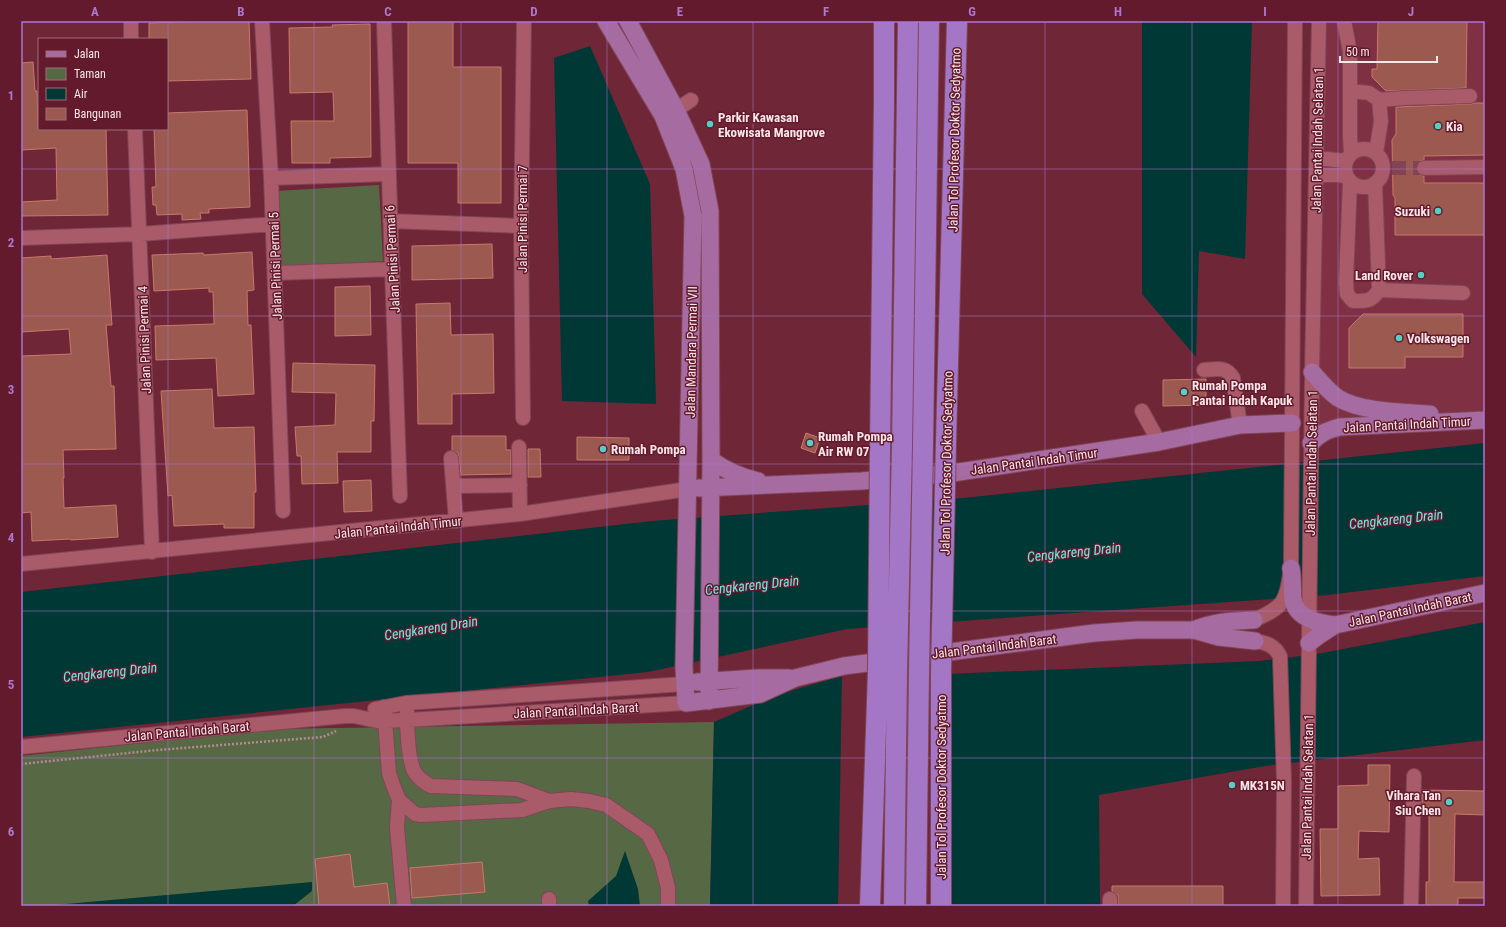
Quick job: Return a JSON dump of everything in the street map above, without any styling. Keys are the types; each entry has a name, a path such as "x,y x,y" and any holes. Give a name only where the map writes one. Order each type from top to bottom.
{"highway":[{"path":"884,21 880,450 888,671 894,906"},
{"path":"870,906 888,671 902,447 908,21"},
{"name":"Jalan Tol Profesor Doktor Sedyatmo","path":"916,906 929,21"},
{"name":"Jalan Tol Profesor Doktor Sedyatmo","path":"941,906 941,673 957,21"}],"main road":[{"name":"Jalan Mandara Permai VII","path":"606,21 663,116 684,169 693,216 684,667 686,703"},
{"name":"Jalan Mandara Permai VII","path":"628,21 676,110 701,164 710,211 711,460 708,664 709,702"},
{"path":"1312,372 1327,389 1338,398 1350,404 1361,407 1430,414 1457,422"},
{"name":"Jalan Pantai Indah Timur","path":"1311,448 1318,435 1327,430 1339,427 1485,420"},
{"name":"Jalan Pantai Indah Timur","path":"688,489 862,481 952,473 1158,442 1240,425 1292,423"},
{"name":"Jalan Pantai Indah Timur","path":"711,460 724,469 740,476 773,485"},
{"path":"1291,568 1297,609 1309,620"},
{"name":"Jalan Pantai Indah Barat","path":"1309,620 1335,625 1485,593"},
{"name":"Jalan Pantai Indah Barat","path":"1194,630 1205,625 1218,622 1254,620"},
{"name":"Jalan Pantai Indah Barat","path":"1309,648 1320,634 1335,625"},
{"name":"Jalan Pantai Indah Barat","path":"686,703 709,702 760,694 795,678 844,666 1094,633 1137,630 1194,630 1219,637 1255,641"},
{"name":"Jalan Pantai Indah Barat","path":"684,684 758,678 795,678"}],"street":[{"path":"131,21 131,38"},
{"name":"Jalan Pinisi Permai 5","path":"262,21 273,224 283,511"},
{"name":"Jalan Pinisi Permai 6","path":"384,21 400,496"},
{"name":"Jalan Pinisi Permai 7","path":"523,418 521,226 524,21"},
{"name":"Jalan Pantai Indah Selatan 1","path":"1291,568 1295,21"},
{"name":"Jalan Pantai Indah Selatan 1","path":"1295,600 1311,448 1319,21"},
{"path":"1344,21 1350,52 1350,136 1349,157 1345,169 1349,179 1346,283 1347,294 1354,300 1366,301 1374,298 1379,290 1375,183"},
{"path":"1350,91 1369,93 1379,100 1470,96"},
{"path":"676,110 691,100"},
{"path":"1376,153 1380,121 1379,100"},
{"name":"Jalan Pinisi Permai 4","path":"135,130 152,552"},
{"path":"1317,158 1349,157 1359,149 1368,149 1376,153 1388,168 1375,183 1367,187 1358,186 1349,179 1340,175 1317,175"},
{"path":"1424,168 1485,167"},
{"path":"271,178 388,174"},
{"path":"390,221 521,226"},
{"path":"21,238 140,234 273,224"},
{"path":"275,273 393,268"},
{"path":"1379,290 1463,293"},
{"path":"1204,370 1223,369 1230,372 1233,378 1240,425"},
{"path":"1291,453 1306,387 1312,372"},
{"path":"1142,412 1158,442"},
{"path":"519,447 520,514"},
{"path":"451,458 456,521"},
{"path":"453,486 520,485"},
{"name":"Jalan Pantai Indah Timur","path":"21,564 520,514 688,489"},
{"path":"1254,620 1295,600"},
{"name":"Jalan Pantai Indah Selatan 1","path":"1306,906 1309,620"},
{"name":"Jalan Pantai Indah Selatan 1","path":"1255,641 1276,648 1280,656 1284,781 1283,906"},
{"name":"Jalan Pantai Indah Barat","path":"21,747 354,716 377,721 385,714 406,704 684,684"},
{"name":"Jalan Pantai Indah Barat","path":"385,714 407,720 686,703"},
{"path":"406,704 413,770 426,784 431,786 517,789 549,801"},
{"path":"385,714 389,773 399,800 396,827 404,906"},
{"path":"1411,906 1414,776"},
{"path":"399,800 415,814 421,815 522,810 549,801 571,799 606,805 648,834 661,860 668,888 668,906"}],"path":[{"path":"21,764 158,750 323,737 336,731 343,730"}],"shaded area":[{"path":"1314,21 1485,21 1485,414 1310,442"}],"green space":[{"path":"379,185 383,261 280,267 276,191"},
{"path":"714,722 710,906 21,906 21,756 272,729"}],"water":[{"path":"1142,21 1252,21 1245,259 1199,251 1196,357 1142,294"},
{"path":"590,46 650,184 656,404 562,401 554,58"},
{"name":"Cengkareng Drain","path":"1485,443 1485,576 1327,595 847,629 648,672 21,737 21,592 652,521 963,498"},
{"path":"1485,622 1485,740 1265,766 1099,795 1100,906 945,906 947,674 1259,661 1317,654"},
{"path":"842,676 838,906 710,906 714,722 776,695"},
{"path":"625,851 638,889 640,906 589,906 588,901 616,876"},
{"path":"312,882 312,891 293,906 44,906"}],"building":[{"path":"249,21 251,79 168,81 168,38 149,38 149,23"},
{"path":"408,21 453,21 453,67 501,67 501,203 458,203 458,163 408,163"},
{"path":"1378,21 1467,21 1466,88 1386,91 1372,77 1372,69 1377,69"},
{"path":"370,24 371,157 330,158 330,163 292,163 291,121 334,121 333,92 290,93 289,28"},
{"path":"33,62 35,91 37,91 38,130 106,130 108,215 21,216 21,202 57,200 56,148 21,150 21,63"},
{"path":"1485,103 1485,155 1424,156 1424,160 1417,164 1416,169 1420,175 1424,176 1424,183 1485,183 1485,235 1395,235 1392,140 1396,134 1396,107"},
{"path":"247,110 250,207 209,209 209,213 200,213 201,219 182,220 182,214 157,215 156,205 153,205 152,187 156,187 154,130 168,130 168,113"},
{"path":"492,244 493,278 412,280 412,246"},
{"path":"252,252 254,290 247,291 248,325 251,325 254,394 218,396 216,358 156,360 155,326 214,324 213,292 209,292 209,288 154,291 152,255 203,253 204,255"},
{"path":"107,255 112,325 106,325 111,386 114,386 116,449 63,450 64,508 116,505 118,537 32,541 31,512 21,513 21,356 71,354 69,329 21,332 21,258 51,256 51,259"},
{"path":"370,286 371,335 335,336 335,287"},
{"path":"450,303 451,335 493,334 494,393 452,394 452,424 418,424 416,304"},
{"path":"1363,314 1463,314 1463,357 1405,357 1405,368 1349,368 1349,328"},
{"path":"293,363 375,365 374,421 371,421 371,452 337,452 338,483 302,484 301,456 297,456 295,427 335,425 336,393 292,392"},
{"name":"Rumah Pompa Pantai Indah Kapuk","path":"1206,379 1206,405 1163,406 1163,380"},
{"path":"212,389 214,428 254,427 256,492 254,492 254,528 224,528 224,524 174,526 172,495 168,496 161,391"},
{"name":"Rumah Pompa Air RW 07","path":"806,433 820,438 815,453 801,448"},
{"path":"452,436 506,436 506,450 511,450 511,474 461,475 458,453 452,450"},
{"name":"Rumah Pompa","path":"577,437 629,438 629,460 577,460"},
{"path":"528,449 540,449 541,477 528,477"},
{"path":"371,480 372,511 344,512 343,481"},
{"path":"1368,765 1390,765 1389,832 1359,831 1358,859 1379,858 1380,895 1321,896 1320,829 1338,829 1338,786 1368,785"},
{"path":"1422,790 1485,791 1485,815 1455,814 1454,882 1485,882 1485,898 1458,898 1458,906 1426,906 1426,882 1429,882 1429,814 1422,814"},
{"path":"350,854 354,887 387,883 390,906 319,906 315,859"},
{"path":"482,862 485,892 412,898 410,868"},
{"path":"1112,886 1223,886 1223,906 1118,906 1118,895 1112,891"}],"tunnel":[{"path":"1392,168 1424,168"}],"place":[{"name":"Parkir Kawasan Ekowisata Mangrove","path":"710,124"},
{"name":"Kia","path":"1438,126"},
{"name":"Suzuki","path":"1438,211"},
{"name":"Land Rover","path":"1421,275"},
{"name":"Volkswagen","path":"1399,338"},
{"name":"Rumah Pompa Pantai Indah Kapuk","path":"1184,392"},
{"name":"Rumah Pompa Air RW 07","path":"810,443"},
{"name":"Rumah Pompa","path":"603,449"},
{"name":"MK315N","path":"1232,785"},
{"name":"Vihara Tan Siu Chen","path":"1449,802"}]}
